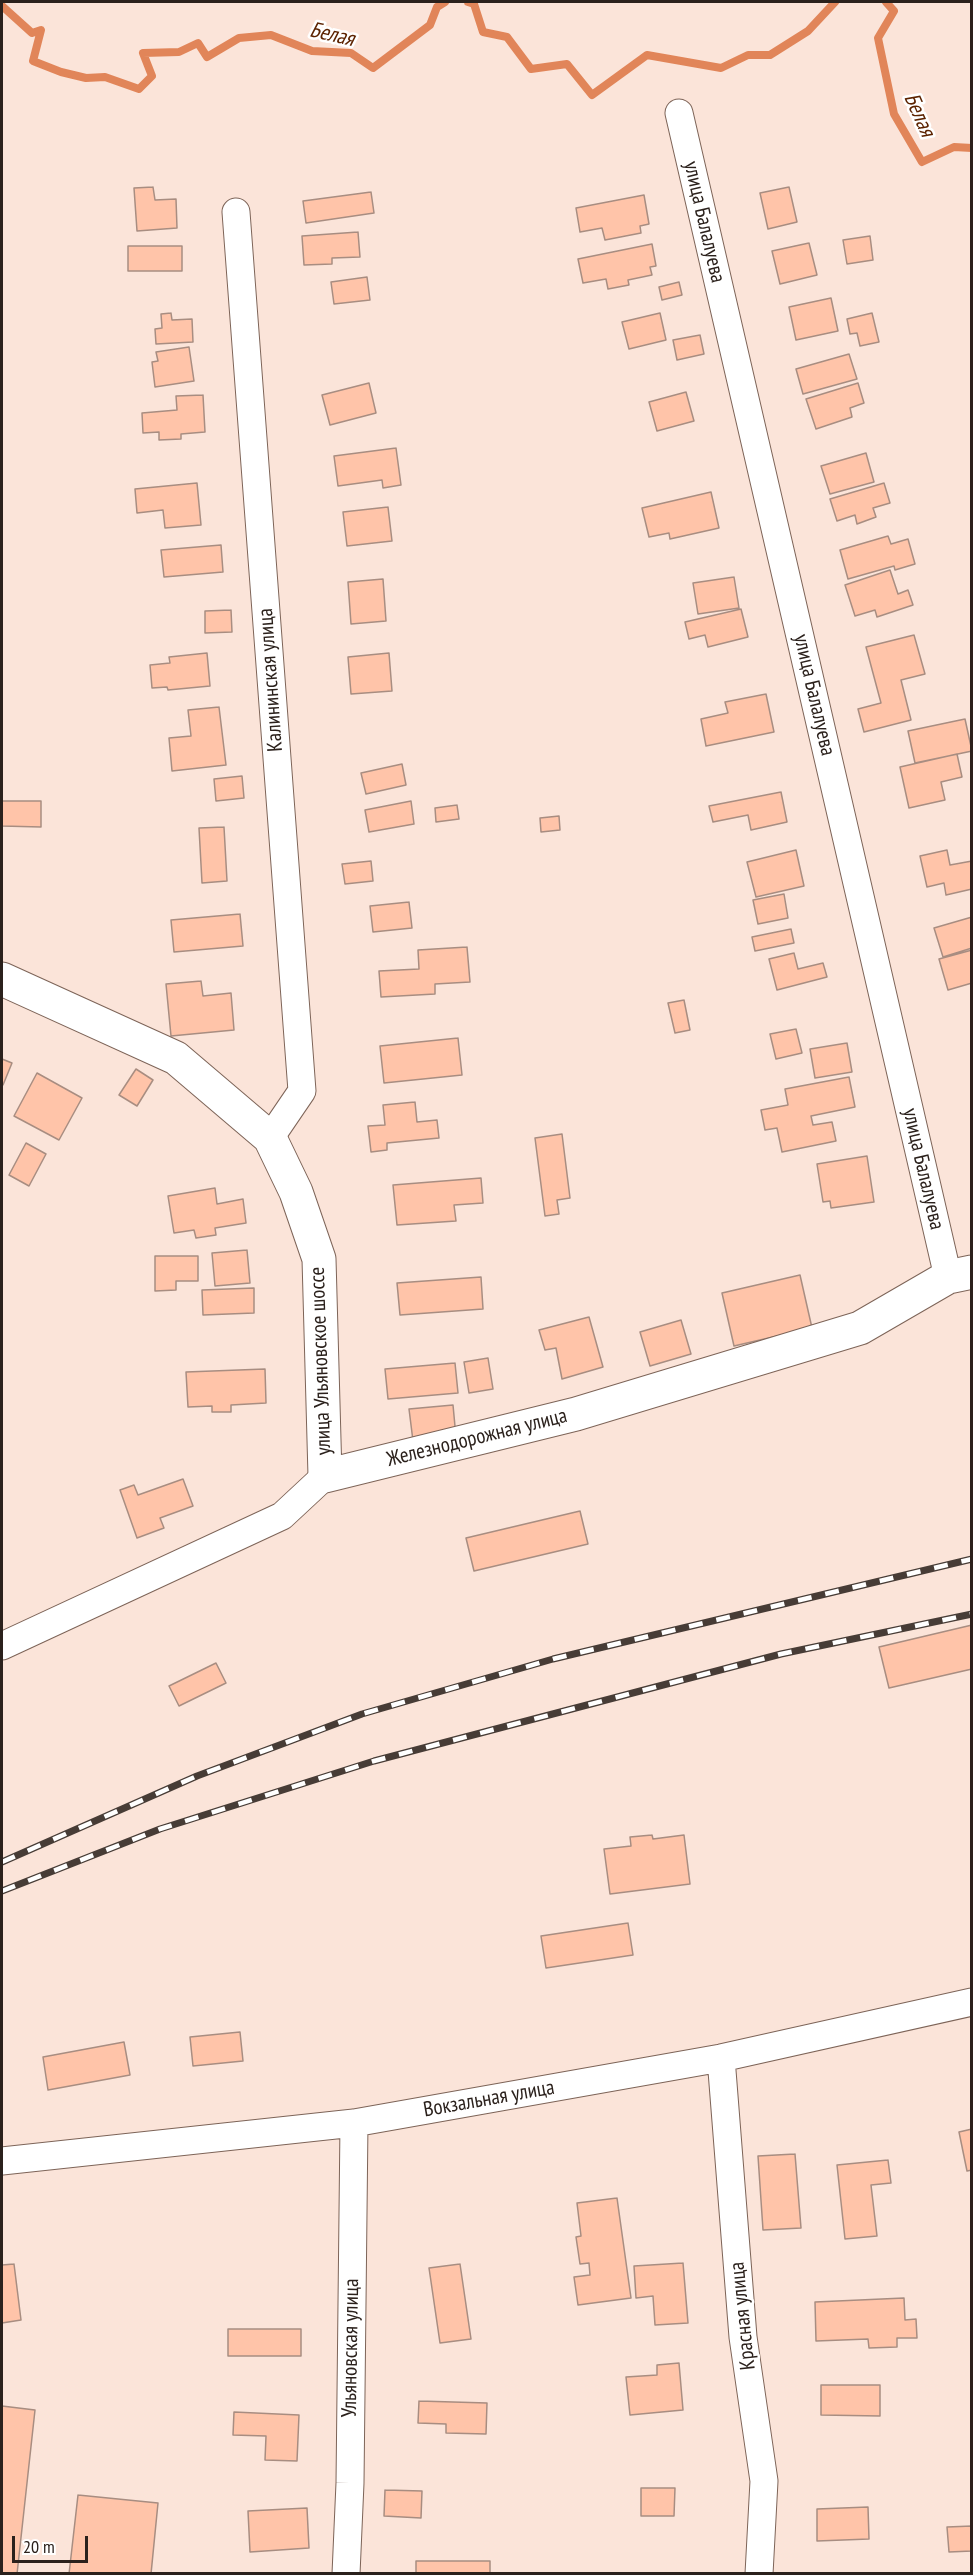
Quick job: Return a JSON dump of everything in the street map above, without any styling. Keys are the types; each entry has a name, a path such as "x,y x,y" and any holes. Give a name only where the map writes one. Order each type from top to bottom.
{"street":[{"name":"улица Балалуева","path":"679,113 960,1275"},
{"name":"Калининская улица","path":"236,212 302,1091 270,1138"},
{"name":"улица Ульяновское шоссе","path":"2,979 176,1058 270,1138 296,1192 319,1259 325,1476"},
{"name":"Железнодорожная улица","path":"2,1646 282,1516 325,1476 576,1414 860,1328 960,1275"},
{"name":"Вокзальная улица","path":"2,2160 354,2123 722,2058 972,2002"},
{"name":"Красная улица","path":"722,2058 743,2337 764,2481 759,2574"},
{"name":"Ульяновская улица","path":"346,2574 350,2482 354,2123"}],"building":[{"path":"153,187 155,200 176,199 177,228 137,231 134,188"},
{"path":"789,187 797,222 768,229 760,193"},
{"path":"371,192 374,213 306,223 303,201"},
{"path":"644,195 649,224 640,226 641,233 605,240 602,228 580,232 576,208"},
{"path":"358,232 360,257 332,258 332,264 304,265 302,236"},
{"path":"870,236 873,260 847,264 843,240"},
{"path":"809,243 817,275 780,284 772,251"},
{"path":"652,244 656,266 650,267 652,275 628,280 629,285 608,289 606,279 583,283 578,259"},
{"path":"128,246 182,246 182,271 128,271"},
{"path":"367,277 370,300 334,304 331,282"},
{"path":"679,282 682,295 662,300 659,287"},
{"path":"831,298 838,331 796,340 789,307"},
{"path":"171,313 172,320 192,319 193,342 156,344 155,329 162,328 161,314"},
{"path":"660,313 666,340 629,349 622,322"},
{"path":"872,313 879,342 860,346 857,333 850,334 847,319"},
{"path":"700,335 704,354 677,360 673,340"},
{"path":"189,347 194,381 155,387 152,362 158,361 156,352"},
{"path":"849,354 857,379 803,394 796,369"},
{"path":"369,383 376,413 330,425 322,395"},
{"path":"858,383 864,403 850,408 852,417 816,429 806,399"},
{"path":"686,392 694,421 657,431 649,402"},
{"path":"203,395 205,432 181,434 181,439 159,440 159,432 143,433 142,413 177,410 176,396"},
{"path":"396,448 401,485 383,488 382,480 338,486 334,456"},
{"path":"866,453 874,482 830,494 821,466"},
{"path":"197,483 201,525 165,528 163,510 137,513 135,489"},
{"path":"884,483 890,503 873,508 876,517 857,524 855,515 837,521 830,499"},
{"path":"711,492 719,528 670,539 669,533 649,537 642,508"},
{"path":"388,507 392,541 347,546 343,512"},
{"path":"888,536 891,544 908,539 915,564 895,570 894,566 848,579 840,550"},
{"path":"221,545 223,572 164,577 161,550"},
{"path":"890,570 898,594 908,590 913,605 877,617 875,610 855,616 845,585"},
{"path":"734,577 739,608 698,614 693,583"},
{"path":"383,579 386,621 351,624 348,582"},
{"path":"741,609 748,637 708,647 705,635 689,639 685,622"},
{"path":"231,610 232,632 205,633 205,611"},
{"path":"914,635 925,674 901,680 911,720 864,732 858,709 881,703 866,647"},
{"path":"207,653 210,686 168,690 167,687 152,688 150,665 170,663 169,657"},
{"path":"389,653 392,691 351,694 348,657"},
{"path":"766,694 774,732 706,746 701,719 728,713 725,702"},
{"path":"219,707 226,765 172,771 169,738 191,736 188,710"},
{"path":"965,719 972,751 915,763 908,731"},
{"path":"957,754 962,777 941,782 945,800 909,808 900,767"},
{"path":"402,764 406,785 366,794 361,773"},
{"path":"242,776 244,798 216,801 214,779"},
{"path":"781,792 787,822 751,830 748,815 713,822 709,806"},
{"path":"2,801 41,801 41,827 2,826"},
{"path":"411,801 414,824 369,832 365,810"},
{"path":"457,805 459,819 436,822 435,808"},
{"path":"559,816 560,830 541,832 540,818"},
{"path":"224,827 227,881 202,883 199,828"},
{"path":"796,850 804,886 756,897 747,862"},
{"path":"947,850 950,865 972,861 972,889 946,895 944,883 927,887 920,856"},
{"path":"371,861 373,881 345,884 342,864"},
{"path":"784,894 788,918 758,924 753,900"},
{"path":"409,902 412,928 373,932 370,906"},
{"path":"240,914 243,946 174,952 171,920"},
{"path":"972,917 972,948 943,957 934,928"},
{"path":"791,929 794,943 755,951 752,937"},
{"path":"467,947 470,982 435,984 435,994 381,997 379,971 419,969 418,950"},
{"path":"972,950 972,983 948,990 939,959"},
{"path":"794,953 798,969 823,963 827,977 777,990 769,959"},
{"path":"201,981 203,996 231,993 234,1030 171,1036 166,984"},
{"path":"684,1000 690,1030 675,1033 668,1003"},
{"path":"796,1029 802,1053 776,1059 770,1034"},
{"path":"458,1038 462,1075 384,1083 380,1046"},
{"path":"847,1043 852,1072 815,1078 810,1049"},
{"path":"2,1059 12,1063 3,1085 2,1085"},
{"path":"136,1069 153,1080 137,1106 119,1095"},
{"path":"37,1073 82,1098 59,1140 14,1116"},
{"path":"849,1077 855,1107 811,1116 813,1125 832,1122 836,1141 782,1152 777,1128 765,1130 761,1110 788,1105 785,1089"},
{"path":"415,1102 417,1122 437,1120 439,1138 387,1143 387,1150 371,1152 368,1126 385,1125 383,1105"},
{"path":"562,1134 570,1198 557,1200 559,1214 545,1216 535,1138"},
{"path":"26,1143 46,1154 29,1186 9,1175"},
{"path":"867,1156 874,1202 831,1208 830,1201 823,1202 817,1164"},
{"path":"481,1178 483,1203 454,1205 456,1221 397,1225 393,1185"},
{"path":"215,1188 217,1204 243,1199 246,1223 215,1228 216,1235 196,1238 194,1230 174,1233 168,1196"},
{"path":"247,1250 250,1283 215,1286 212,1253"},
{"path":"155,1256 198,1256 198,1281 176,1281 176,1290 155,1291"},
{"path":"800,1275 812,1328 734,1346 722,1293"},
{"path":"481,1277 483,1309 400,1315 397,1283"},
{"path":"254,1288 254,1313 203,1315 202,1290"},
{"path":"589,1317 603,1367 562,1379 556,1348 545,1350 539,1330"},
{"path":"681,1320 691,1354 650,1366 640,1332"},
{"path":"488,1358 493,1389 469,1393 464,1362"},
{"path":"455,1363 458,1393 388,1399 385,1369"},
{"path":"265,1369 266,1403 231,1405 231,1412 212,1412 212,1406 188,1407 186,1372"},
{"path":"453,1405 456,1437 413,1441 409,1409"},
{"path":"183,1479 193,1506 160,1518 164,1528 137,1538 120,1490 134,1485 138,1495"},
{"path":"580,1511 588,1544 474,1571 466,1538"},
{"path":"972,1625 972,1669 889,1688 879,1647"},
{"path":"216,1663 226,1683 179,1706 169,1686"},
{"path":"652,1835 653,1839 684,1835 690,1884 610,1894 604,1849 631,1846 630,1837"},
{"path":"628,1923 633,1955 546,1968 541,1936"},
{"path":"240,2032 243,2061 193,2066 190,2037"},
{"path":"124,2042 130,2075 48,2090 43,2057"},
{"path":"972,2129 972,2170 967,2171 959,2132"},
{"path":"795,2154 801,2228 763,2230 758,2156"},
{"path":"888,2160 891,2183 871,2185 877,2236 845,2239 837,2165"},
{"path":"617,2198 631,2298 578,2305 574,2277 590,2275 589,2263 580,2264 576,2237 581,2236 577,2203"},
{"path":"683,2263 688,2323 655,2325 653,2296 636,2298 634,2266"},
{"path":"14,2264 21,2320 2,2323 2,2265"},
{"path":"460,2264 471,2339 440,2343 429,2268"},
{"path":"904,2298 905,2320 916,2319 917,2338 897,2338 897,2347 869,2348 868,2339 816,2341 815,2302"},
{"path":"228,2329 301,2329 301,2356 228,2356"},
{"path":"679,2363 683,2410 630,2415 626,2377 657,2375 657,2365"},
{"path":"821,2385 880,2385 880,2416 821,2415"},
{"path":"419,2401 487,2403 486,2434 446,2433 446,2424 418,2423"},
{"path":"2,2406 35,2410 17,2574 2,2574"},
{"path":"234,2412 299,2415 297,2461 265,2460 266,2436 233,2435"},
{"path":"641,2488 675,2488 674,2516 641,2516"},
{"path":"385,2490 422,2491 421,2518 384,2516"},
{"path":"78,2495 158,2503 151,2574 69,2574"},
{"path":"868,2507 869,2539 817,2541 817,2509"},
{"path":"307,2508 309,2548 250,2552 248,2511"},
{"path":"972,2526 972,2551 949,2552 947,2527"},
{"path":"416,2561 490,2561 490,2574 416,2574"}],"waterway":[{"name":"Белая","path":"2,6 32,33 41,30 33,61 61,72 86,78 105,77 139,89 152,76 143,53 179,52 198,43 207,57 239,38 271,35 312,51 351,53 373,68 430,25 437,7 445,2"},
{"name":"Белая","path":"468,2 474,4 483,32 507,37 531,69 567,64 592,95 647,55 721,68 748,55 770,55 808,31 835,2"},
{"name":"Белая","path":"886,2 894,11 878,38 894,114 922,162 954,147 972,148"}],"railway":[{"path":"2,1862 197,1776 362,1714 553,1659 972,1559"},
{"path":"2,1891 160,1829 374,1761 781,1654 972,1614"}]}
